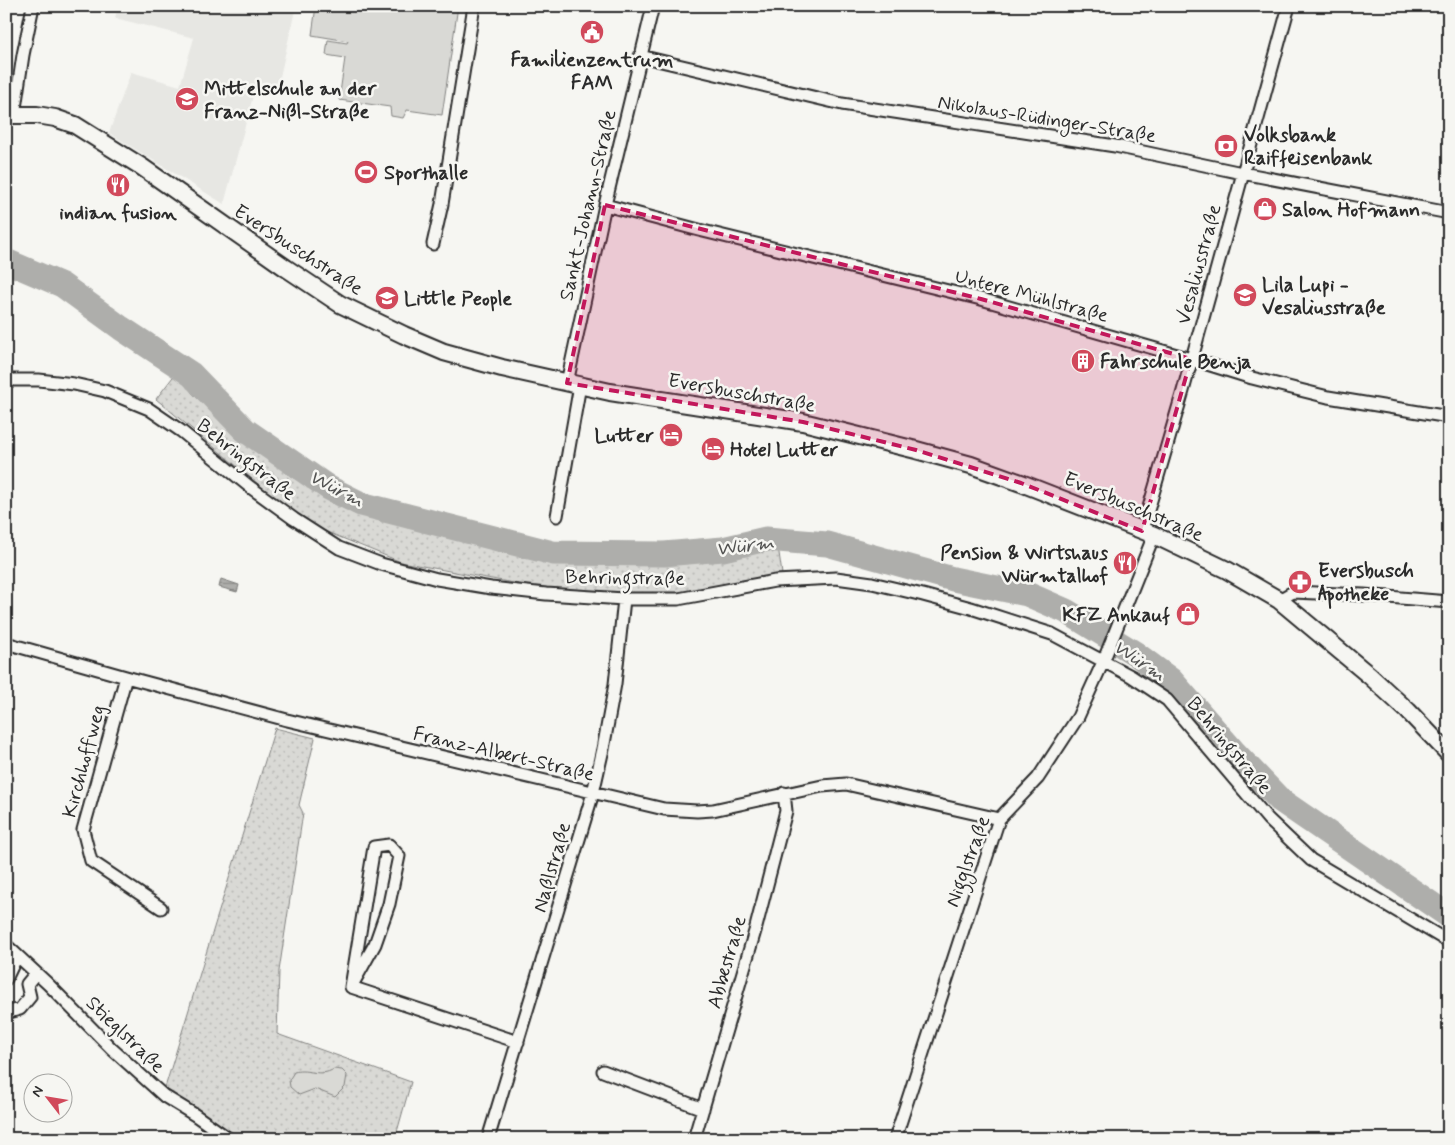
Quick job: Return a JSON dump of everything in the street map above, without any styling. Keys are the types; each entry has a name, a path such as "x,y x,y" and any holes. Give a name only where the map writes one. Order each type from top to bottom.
{"main road":[{"name":"Eversbuschstraße","path":"10,115 37,115 55,118 75,125 142,167 340,304 444,352 610,392 803,422 916,450 971,465 1013,480 1148,533 1228,570 1279,600 1370,676 1408,711 1449,754"}],"street":[{"path":"10,115 33,6"},
{"path":"433,244 442,204 474,6"},
{"name":"Sankt-Johann-Straße","path":"557,516 574,384 605,205 653,6"},
{"name":"Vesaliusstraße","path":"1148,533 1191,359 1289,6"},
{"name":"Nikolaus-Rüdinger-Straße","path":"640,56 842,104 1115,146 1449,213"},
{"name":"Untere Mühlstraße","path":"605,205 709,233 981,300 1252,378 1328,397 1449,417"},
{"name":"Behringstraße","path":"6,380 39,380 74,384 105,391 149,409 181,431 250,487 294,519 339,548 381,564 437,579 491,588 546,594 624,599 678,599 775,581 816,578 845,579 872,583 971,608 1052,634 1104,657 1167,700 1268,819 1311,860 1449,942"},
{"name":"Nigglstraße","path":"895,1139 999,819 1038,778 1078,717 1120,618 1148,533"},
{"path":"1279,600 1293,592 1364,595 1449,602"},
{"name":"Naßlstraße","path":"488,1139 593,793 615,684 624,599"},
{"name":"Franz-Albert-Straße","path":"6,642 126,677 287,720 664,809 697,811 732,806 829,785 854,785 999,819"},
{"name":"Kirchhoffweg","path":"126,677 83,830 90,861 161,908"},
{"name":"Abbestraße","path":"694,1139 755,931 786,812 784,794"},
{"path":"389,845 399,856 389,904 375,944 351,987 374,847 389,845"},
{"name":"Stieglstraße","path":"6,945 164,1096 230,1139"},
{"path":"6,979 17,956"},
{"path":"6,1013 20,1009 30,997 27,984 36,972"},
{"path":"351,987 518,1042"},
{"path":"603,1071 703,1109"}],"highlighted area":[{"path":"605,205 981,299 1191,359 1142,531 1021,483 916,450 803,422 567,383"}],"shaded area":[{"name":"Mittelschule an der Franz-Nißl-Straße","path":"118,6 296,6 277,90 256,85 224,204 109,133 131,72 180,86 194,38 115,18"},
{"path":"316,6 458,6 442,115 407,110 403,118 391,116 390,107 339,100 345,58 326,55 328,40 347,43 348,41 312,35"},
{"path":"176,373 195,396 252,444 329,497 379,520 429,529 536,560 557,562 610,558 676,562 731,559 778,546 782,574 665,598 617,592 535,587 401,562 305,523 156,399"},
{"path":"221,579 239,585 237,592 219,587"},
{"path":"275,728 315,738 299,805 303,813 279,971 277,1034 411,1082 395,1139 239,1139 187,1103 164,1091"},
{"path":"334,1069 342,1070 347,1075 345,1087 335,1097 315,1089 299,1095 290,1087 289,1080 294,1072 324,1073"}],"waterway":[{"name":"Würm","path":"6,261 62,285 121,328 191,374 245,430 329,488 361,504 553,553 664,554 723,549 766,539 827,544 953,579 1027,594 1066,611 1136,654 1171,680 1235,753 1280,800 1449,916"}],"place":[{"name":"Familienzentrum FAM","path":"592,32"},
{"name":"Mittelschule an der Franz-Nißl-Straße","path":"187,99"},
{"name":"Volksbank Raiffeisenbank","path":"1226,146"},
{"name":"Sporthalle","path":"366,172"},
{"name":"indian fusion","path":"118,185"},
{"name":"Salon Hofmann","path":"1265,209"},
{"name":"Lila Lupi - Vesaliusstraße","path":"1245,295"},
{"name":"Little People","path":"387,298"},
{"name":"Fahrschule Benja","path":"1083,361"},
{"name":"Lutter","path":"671,435"},
{"name":"Hotel Lutter","path":"713,449"},
{"name":"Pension & Wirtshaus Würmtalhof","path":"1125,563"},
{"name":"Eversbusch Apotheke","path":"1300,582"},
{"name":"KFZ Ankauf","path":"1188,614"}]}
